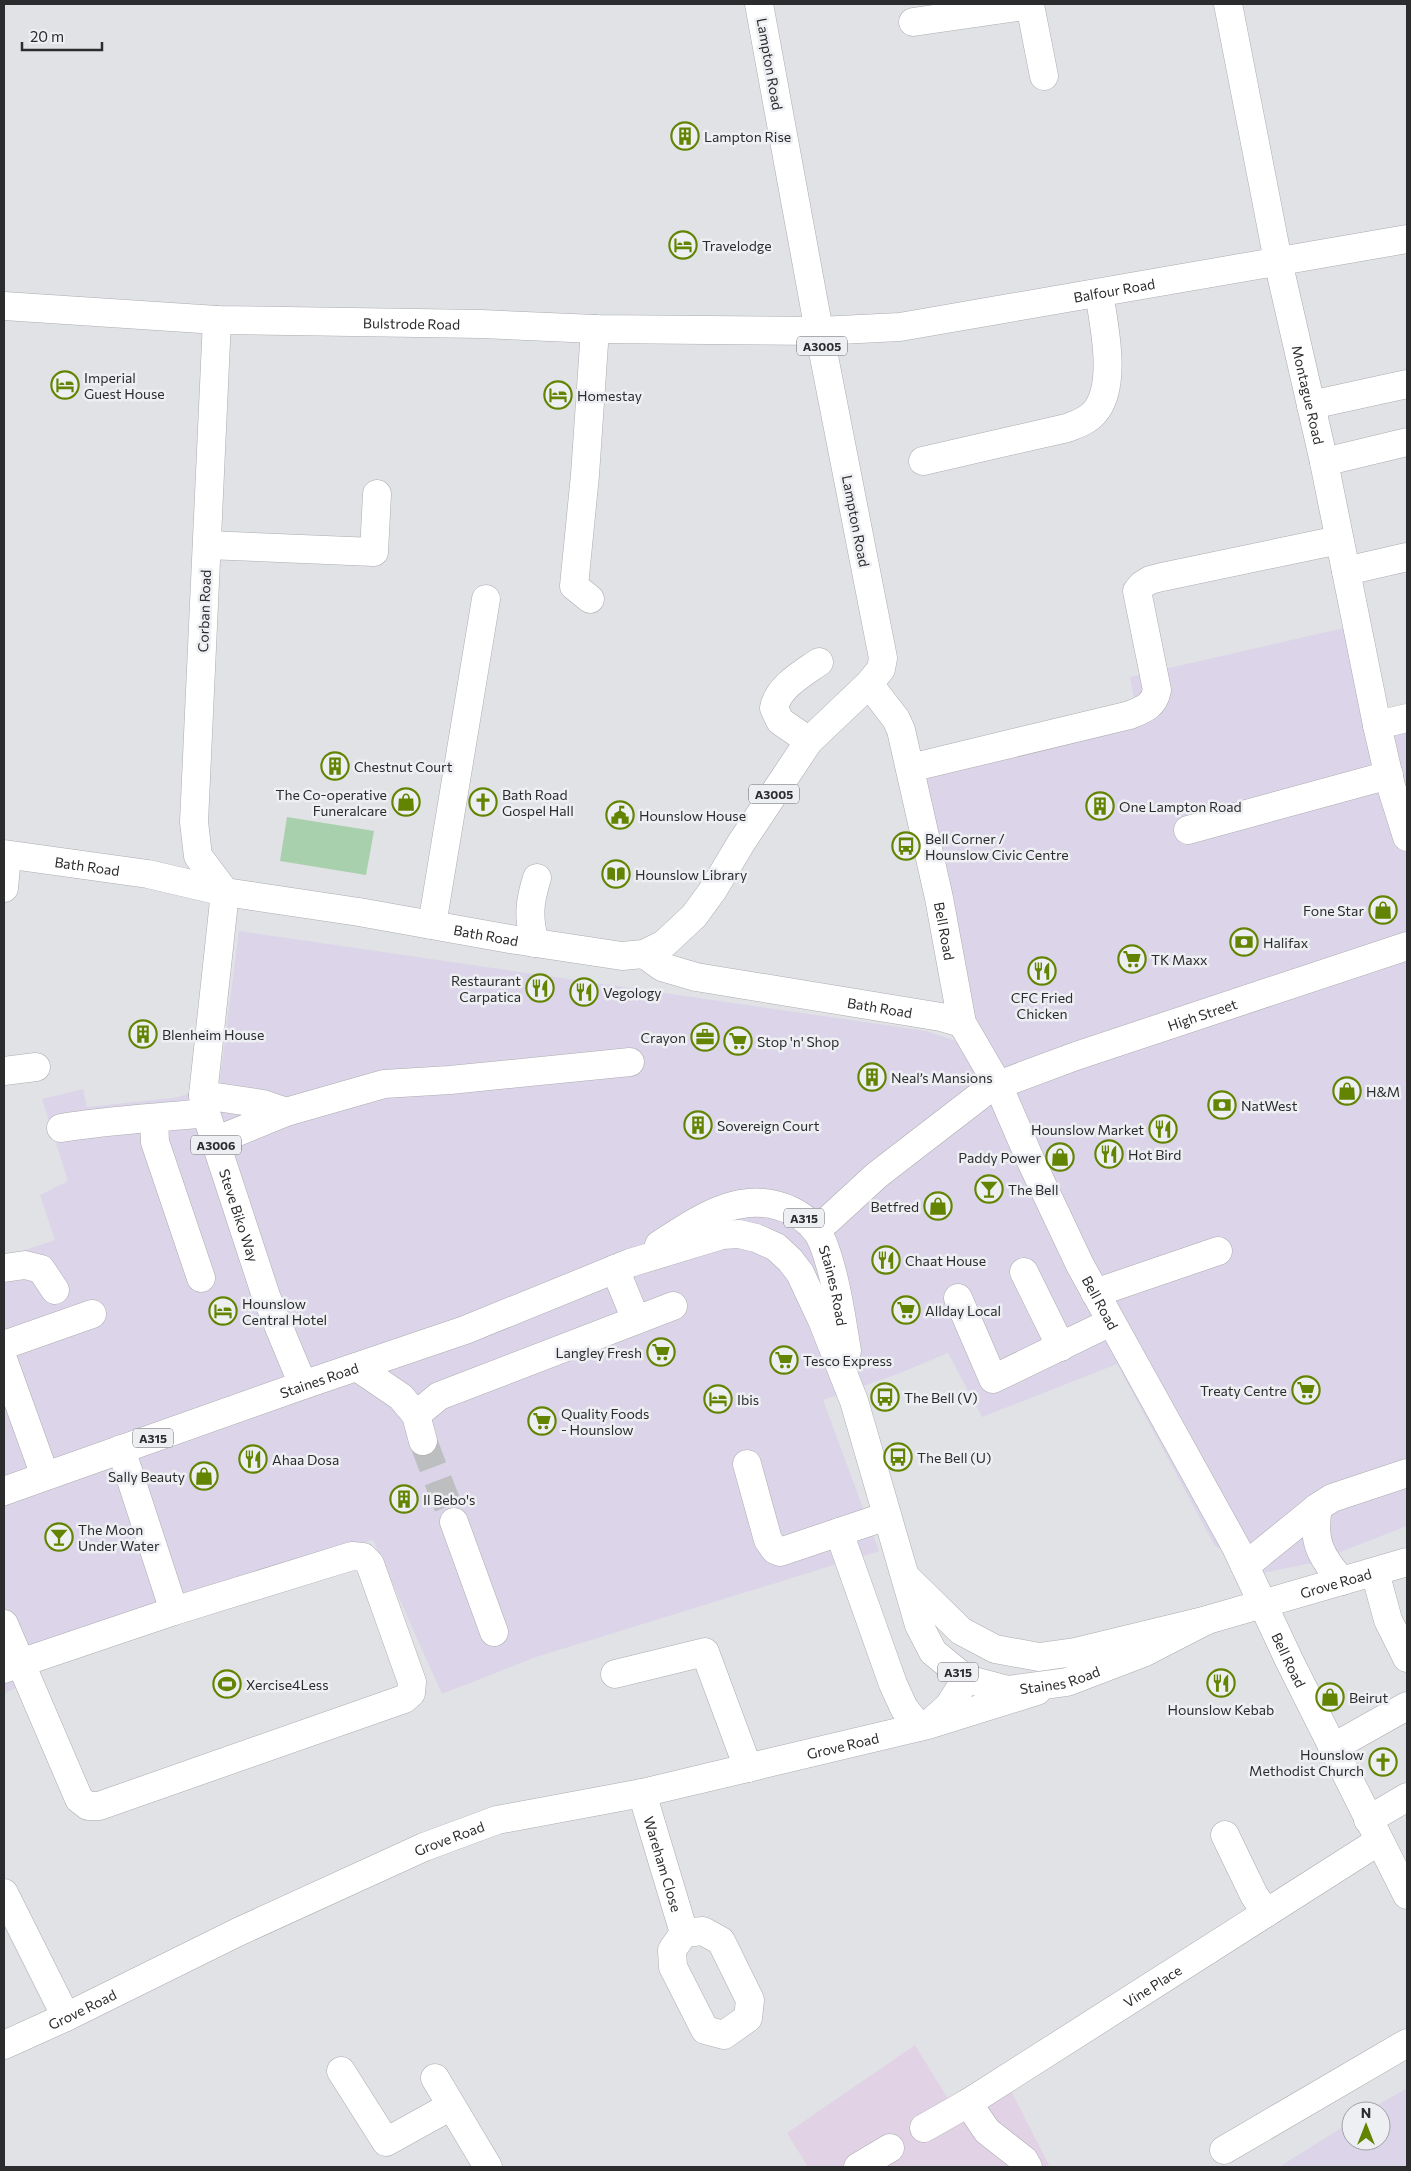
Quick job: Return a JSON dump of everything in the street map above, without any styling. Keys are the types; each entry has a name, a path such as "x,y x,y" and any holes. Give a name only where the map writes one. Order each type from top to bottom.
{"street":[{"name":"Lampton Road","path":"644,954 670,939 694,916 713,890 741,843 809,742 869,684 881,669 883,658 819,331 759,4"},
{"name":"Montague Road","path":"1228,4 1278,261 1324,462 1338,540 1390,781"},
{"path":"913,22 1030,5 1044,76"},
{"name":"Balfour Road","path":"819,331 900,327 1407,239"},
{"path":"923,461 1067,428 1086,420 1095,412 1102,400 1108,376 1099,293"},
{"name":"Bulstrode Road","path":"4,306 217,320 481,324 594,329 819,331"},
{"name":"Corban Road","path":"217,320 194,822 198,856 225,892"},
{"path":"590,599 574,586 585,476 594,329"},
{"path":"1311,405 1407,384"},
{"path":"1324,462 1407,442"},
{"path":"207,545 374,552 377,494"},
{"path":"910,768 1130,715 1148,708 1155,699 1157,690 1138,606 1136,591 1142,585 1150,580 1162,577 1338,540"},
{"path":"1346,571 1407,557"},
{"path":"432,925 486,599"},
{"path":"809,742 780,721 774,708 779,696 790,684 819,662"},
{"name":"Bell Road","path":"869,684 896,719 901,730 939,898 962,1023 998,1085 1080,1266 1245,1566 1288,1660 1407,1895"},
{"path":"1377,725 1407,718"},
{"path":"1188,830 1390,781 1407,837"},
{"path":"4,888 5,854"},
{"name":"Bath Road","path":"5,854 148,874 225,892 525,942 622,956 644,954 662,967 696,976 941,1017 962,1023"},
{"path":"525,942 530,915 530,900 537,878"},
{"name":"Steve Biko Way","path":"225,892 204,1104 266,1296 302,1385"},
{"name":"High Street","path":"827,1221 877,1175 986,1090 1076,1056 1407,946"},
{"path":"215,1141 286,1112 384,1084 450,1080 630,1062"},
{"path":"4,1072 36,1067"},
{"path":"61,1128 110,1120 154,1118 204,1104 262,1104 286,1112"},
{"path":"154,1118 155,1142 201,1278"},
{"name":"Staines Road","path":"623,1266 698,1220 724,1208 747,1202 770,1202 802,1216 814,1228 822,1242 835,1285 854,1401"},
{"name":"Staines Road","path":"4,1491 302,1385 465,1330 623,1266 722,1235 738,1234 756,1238 776,1247 790,1260 800,1273 822,1320 854,1401 919,1625 933,1652 966,1679 1008,1690 1067,1682 1143,1653 1207,1620"},
{"path":"1095,1293 1218,1251"},
{"path":"4,1268 25,1265 41,1269 55,1290"},
{"path":"623,1266 636,1320"},
{"path":"1024,1272 1061,1347"},
{"path":"958,1298 993,1379 1111,1322"},
{"path":"416,1415 439,1396 673,1306"},
{"path":"4,1345 92,1314"},
{"path":"4,1362 45,1476"},
{"path":"357,1367 401,1397 416,1415 423,1441"},
{"path":"121,1449 174,1611"},
{"path":"747,1464 768,1540 775,1550 780,1552 887,1516"},
{"path":"1245,1566 1318,1507 1332,1498 1407,1474"},
{"path":"1318,1507 1314,1526 1318,1544 1327,1564 1342,1581"},
{"path":"454,1522 494,1632"},
{"path":"839,1532 892,1684 904,1708 924,1726"},
{"path":"4,1624 12,1666 79,1799 88,1806 99,1806 404,1699 411,1693 412,1682 370,1564 363,1557 352,1556 174,1611 12,1666"},
{"name":"Grove Road","path":"1263,1604 1407,1562"},
{"path":"1375,1572 1388,1620 1407,1658"},
{"name":"Staines Road","path":"906,1576 961,1631 996,1649 1038,1657 1075,1652 1207,1620 1263,1604"},
{"path":"615,1674 705,1652 748,1768"},
{"name":"Grove Road","path":"924,1726 949,1706 966,1679"},
{"name":"Grove Road","path":"4,2045 66,2018 238,1932 424,1847 497,1820 642,1794 924,1726 1067,1682"},
{"path":"1332,1748 1407,1706"},
{"name":"Wareham Close","path":"642,1794 684,1933"},
{"name":"Vine Place","path":"924,2128 968,2103 1266,1913 1373,1830 1407,1797"},
{"path":"1225,1836 1254,1895 1266,1913"},
{"path":"4,1893 66,2018"},
{"path":"1224,2150 1407,2043"},
{"path":"342,2071 386,2142 451,2106"},
{"path":"435,2078 488,2167"},
{"path":"968,2103 987,2131 1024,2160 1028,2167"},
{"path":"858,2167 890,2148"}],"shaded area":[{"path":"1344,628 1364,719 1407,708 1407,1526 1312,1563 1263,1573 1215,1546 1117,1364 982,1417 948,1353 895,1375 823,1400 879,1551 536,1657 442,1694 373,1540 13,1653 22,1684 4,1694 4,1257 55,1240 40,1195 68,1181 42,1099 83,1089 87,1107 174,1098 219,1085 239,931 926,1031 956,1041 978,1032 971,1014 923,775 1139,725 1130,677"},
{"path":"915,2045 950,2102 1001,2071 1050,2167 808,2167 787,2133"},
{"path":"1407,2088 1407,2167 1279,2167 1341,2128 1341,2151 1391,2151 1391,2101 1385,2101"}],"green space":[{"path":"287,817 374,831 366,875 280,861"}],"tunnel":[{"path":"423,1441 454,1522"}],"place":[{"name":"Lampton Rise","path":"685,136"},
{"name":"Travelodge","path":"683,245"},
{"name":"Imperial Guest House","path":"65,385"},
{"name":"Homestay","path":"558,395"},
{"name":"Chestnut Court","path":"335,766"},
{"name":"The Co-operative Funeralcare","path":"406,802"},
{"name":"Bath Road Gospel Hall","path":"483,802"},
{"name":"One Lampton Road","path":"1100,806"},
{"name":"Hounslow House","path":"620,815"},
{"name":"Bell Corner / Hounslow Civic Centre","path":"906,846"},
{"name":"Hounslow Library","path":"616,874"},
{"name":"Fone Star","path":"1383,910"},
{"name":"Halifax","path":"1244,942"},
{"name":"TK Maxx","path":"1132,959"},
{"name":"CFC Fried Chicken","path":"1042,971"},
{"name":"Restaurant Carpatica","path":"540,988"},
{"name":"Vegology","path":"584,992"},
{"name":"Blenheim House","path":"143,1034"},
{"name":"Crayon","path":"705,1037"},
{"name":"Stop 'n' Shop","path":"738,1041"},
{"name":"Neal’s Mansions","path":"872,1077"},
{"name":"H&M","path":"1347,1091"},
{"name":"NatWest","path":"1222,1105"},
{"name":"Sovereign Court","path":"698,1125"},
{"name":"Hounslow Market","path":"1163,1129"},
{"name":"Hot Bird","path":"1109,1154"},
{"name":"Paddy Power","path":"1060,1157"},
{"name":"The Bell","path":"989,1189"},
{"name":"Betfred","path":"938,1206"},
{"name":"Chaat House","path":"886,1260"},
{"name":"Allday Local","path":"906,1310"},
{"name":"Hounslow Central Hotel","path":"223,1311"},
{"name":"Langley Fresh","path":"661,1352"},
{"name":"Tesco Express","path":"784,1360"},
{"name":"Treaty Centre","path":"1306,1390"},
{"name":"The Bell (V)","path":"885,1397"},
{"name":"Ibis","path":"718,1399"},
{"name":"Quality Foods - Hounslow","path":"542,1421"},
{"name":"The Bell (U)","path":"898,1457"},
{"name":"Ahaa Dosa","path":"253,1459"},
{"name":"Sally Beauty","path":"204,1476"},
{"name":"Il Bebo's","path":"404,1499"},
{"name":"The Moon Under Water","path":"59,1537"},
{"name":"Hounslow Kebab","path":"1221,1683"},
{"name":"Xercise4Less","path":"227,1684"},
{"name":"Beirut","path":"1330,1697"},
{"name":"Hounslow Methodist Church","path":"1383,1762"}]}
